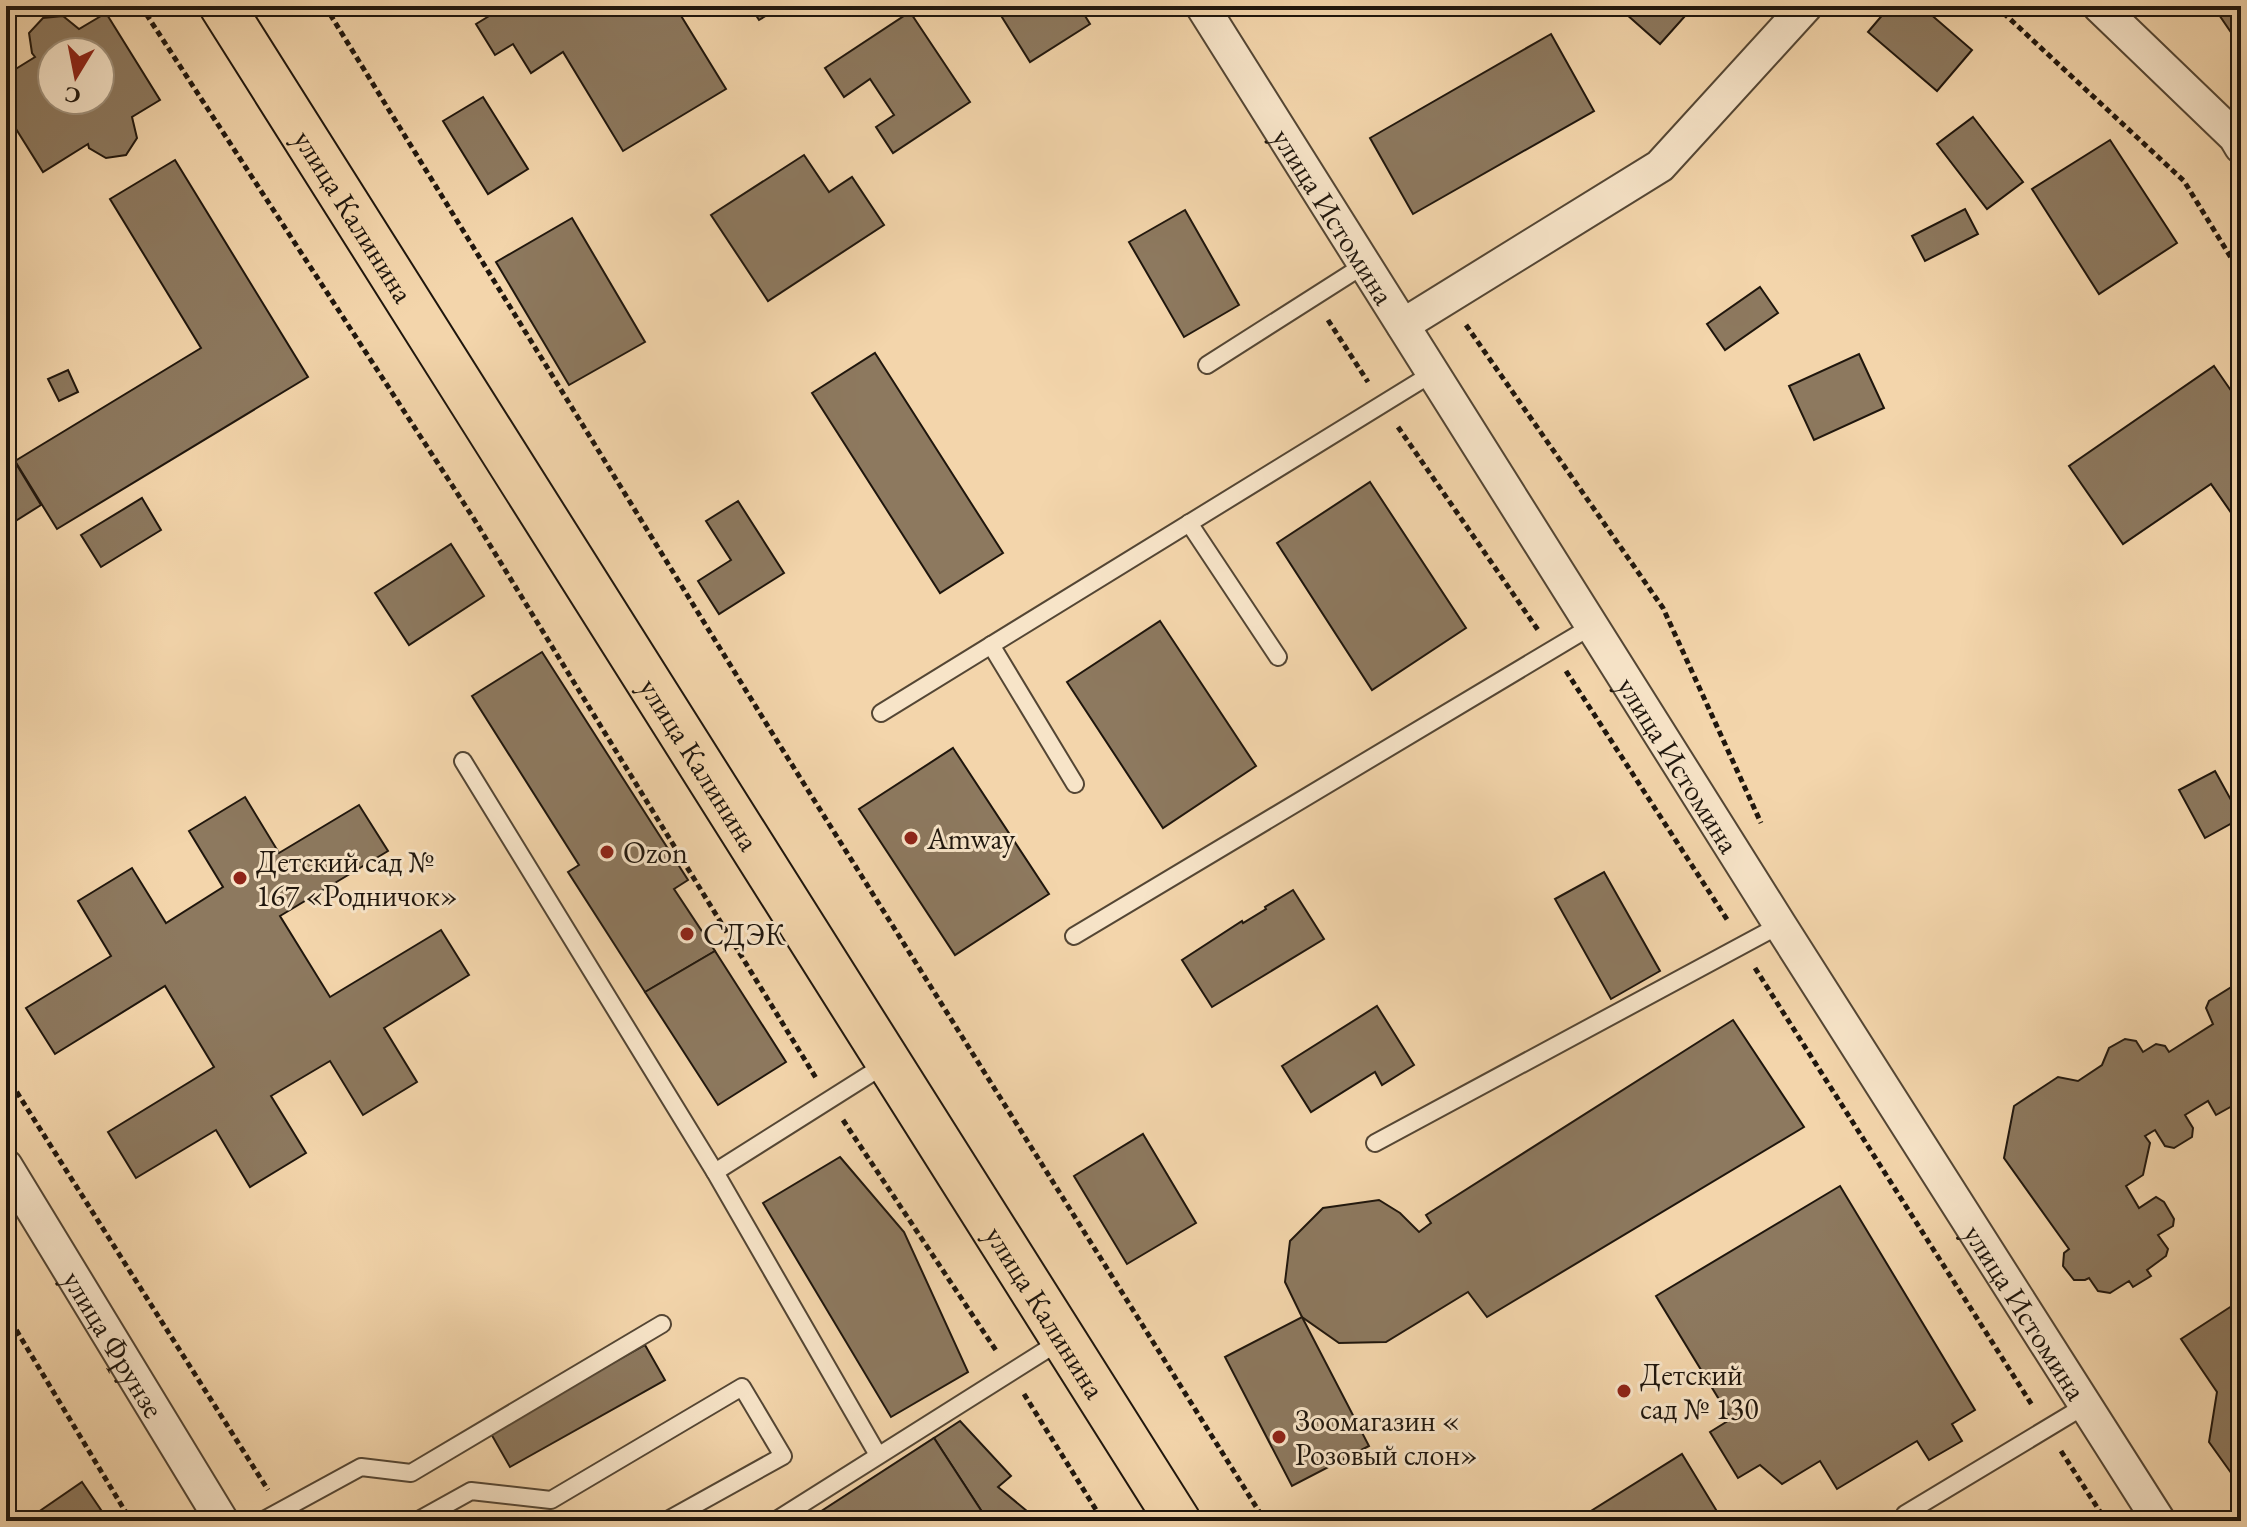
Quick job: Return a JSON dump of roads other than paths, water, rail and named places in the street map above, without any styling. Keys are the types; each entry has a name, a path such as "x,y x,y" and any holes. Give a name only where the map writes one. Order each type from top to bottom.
{"main road":[{"name":"улица Калинина","path":"222,6 1178,1521"}],"street":[{"name":"улица Истомина","path":"1202,6 2159,1521"},
{"path":"1403,325 1660,166 1806,6"},
{"path":"2099,6 2235,137 2241,147"},
{"name":"улица Фрунзе","path":"6,1166 222,1521"}],"lane":[{"path":"1207,365 1364,265"},
{"path":"881,713 1433,373"},
{"path":"1189,523 1278,657"},
{"path":"1074,936 1592,626"},
{"path":"991,645 1075,784"},
{"path":"463,761 715,1172 878,1455"},
{"path":"1375,1143 1780,925"},
{"path":"715,1172 889,1062"},
{"path":"262,1521 361,1467 411,1473 662,1324"},
{"path":"775,1521 1063,1339"},
{"path":"417,1521 471,1491 551,1500 742,1387 783,1456 666,1521"},
{"path":"1904,1521 1905,1514 2086,1405"}],"place":[{"name":"Amway","path":"911,838"},
{"name":"Ozon","path":"607,852"},
{"name":"Детский сад № 167 «Родничок»","path":"240,878"},
{"name":"СДЭК","path":"687,934"},
{"name":"Детский сад № 130","path":"1624,1391"},
{"name":"Зоомагазин « Розовый слон»","path":"1279,1437"}]}
